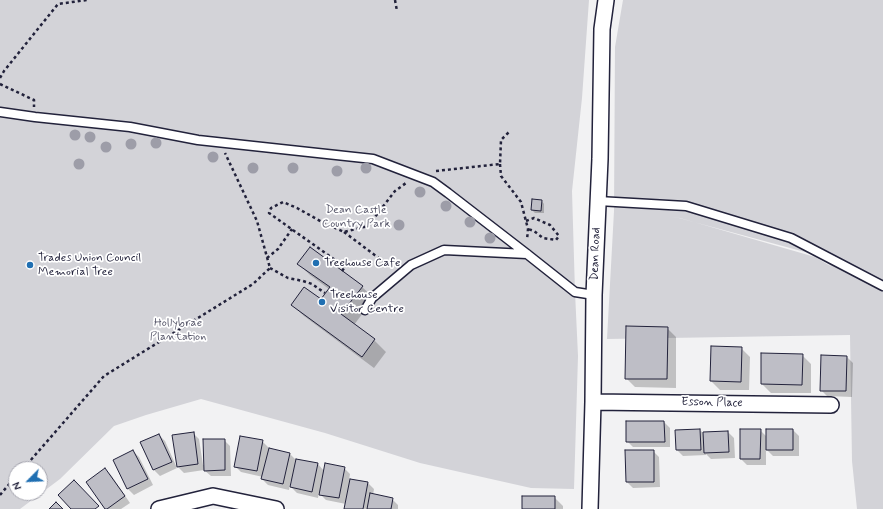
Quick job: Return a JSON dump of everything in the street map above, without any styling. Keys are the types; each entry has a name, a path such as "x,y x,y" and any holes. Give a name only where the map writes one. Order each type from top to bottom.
{"street":[{"name":"Dean Road","path":"590,509 594,295 600,159 602,29 606,0"},
{"name":"Esson Place","path":"593,402 831,405"},
{"path":"160,509 213,496 276,509"}],"lane":[{"path":"0,112 35,118 130,127 221,143 373,159 433,182 575,292 594,295"},
{"path":"598,200 686,206 790,238 883,286"},
{"path":"365,310 372,298 411,266 444,250 527,254"}],"path":[{"path":"0,78 58,4 87,0"},
{"path":"395,0 397,11"},
{"path":"0,84 34,100 35,118"},
{"path":"510,131 501,140 501,176 520,202 528,229 534,231 543,238 556,240 560,236 550,225 534,218 526,221"},
{"path":"221,143 257,221 270,268 288,278 312,284 325,293"},
{"path":"344,232 368,226 395,191 416,176 440,170 500,164"},
{"path":"342,271 345,267 269,213 271,208 283,202 297,208 344,232 401,274"},
{"path":"268,258 278,249 292,229"},
{"path":"30,461 104,376 253,284 270,268"},
{"path":"0,495 8,486"}],"green space":[{"name":"Dean Castle Country Park","path":"0,0 589,0 582,98 572,191 578,356 574,489 531,488 420,463 325,433 201,399 114,426 60,479 48,488 48,461 8,461 8,501 31,501 20,509 0,509"},
{"path":"623,0 883,0 883,509 857,509 852,461 850,335 607,339 614,211 615,47","holes":["694,222 816,255 832,267 815,257"]}],"building":[{"path":"532,199 542,200 541,211 531,210"},
{"name":"Treehouse Visitor Centre","path":"310,247 363,286 341,314 375,339 362,357 291,305 304,287 321,299 330,287 297,264"},
{"path":"626,326 668,327 667,379 625,379"},
{"path":"711,346 742,347 741,382 710,381"},
{"path":"761,353 803,354 802,385 761,384"},
{"path":"821,355 847,356 846,391 820,391"},
{"path":"626,421 664,421 665,442 626,442"},
{"path":"700,429 701,450 676,450 675,430"},
{"path":"740,429 761,429 760,459 740,459"},
{"path":"766,429 793,429 793,450 766,450"},
{"path":"728,431 729,452 704,453 703,432"},
{"path":"194,432 198,464 177,467 172,435"},
{"path":"159,434 172,462 153,470 140,442"},
{"path":"240,436 263,440 257,471 234,467"},
{"path":"203,439 225,439 225,470 204,471"},
{"path":"269,448 290,453 283,484 261,479"},
{"path":"133,450 148,479 127,489 113,460"},
{"path":"625,450 654,450 654,482 626,482"},
{"path":"296,459 318,463 312,492 290,487"},
{"path":"325,463 345,467 339,498 319,495"},
{"path":"105,468 125,496 107,509 105,509 86,482"},
{"path":"350,479 368,482 363,509 344,509"},
{"path":"74,480 99,506 95,509 71,509 58,495"},
{"path":"370,493 393,498 391,509 367,509"},
{"path":"522,496 555,496 555,509 522,509"},
{"path":"56,502 63,509 49,509"}],"place":[{"name":"Treehouse Cafe","path":"316,263"},
{"name":"Trades Union Council Memorial Tree","path":"30,265"},
{"name":"Treehouse Visitor Centre","path":"322,302"}],"park label":[{"name":"Hollybrae Plantation","path":"178,330"}]}
